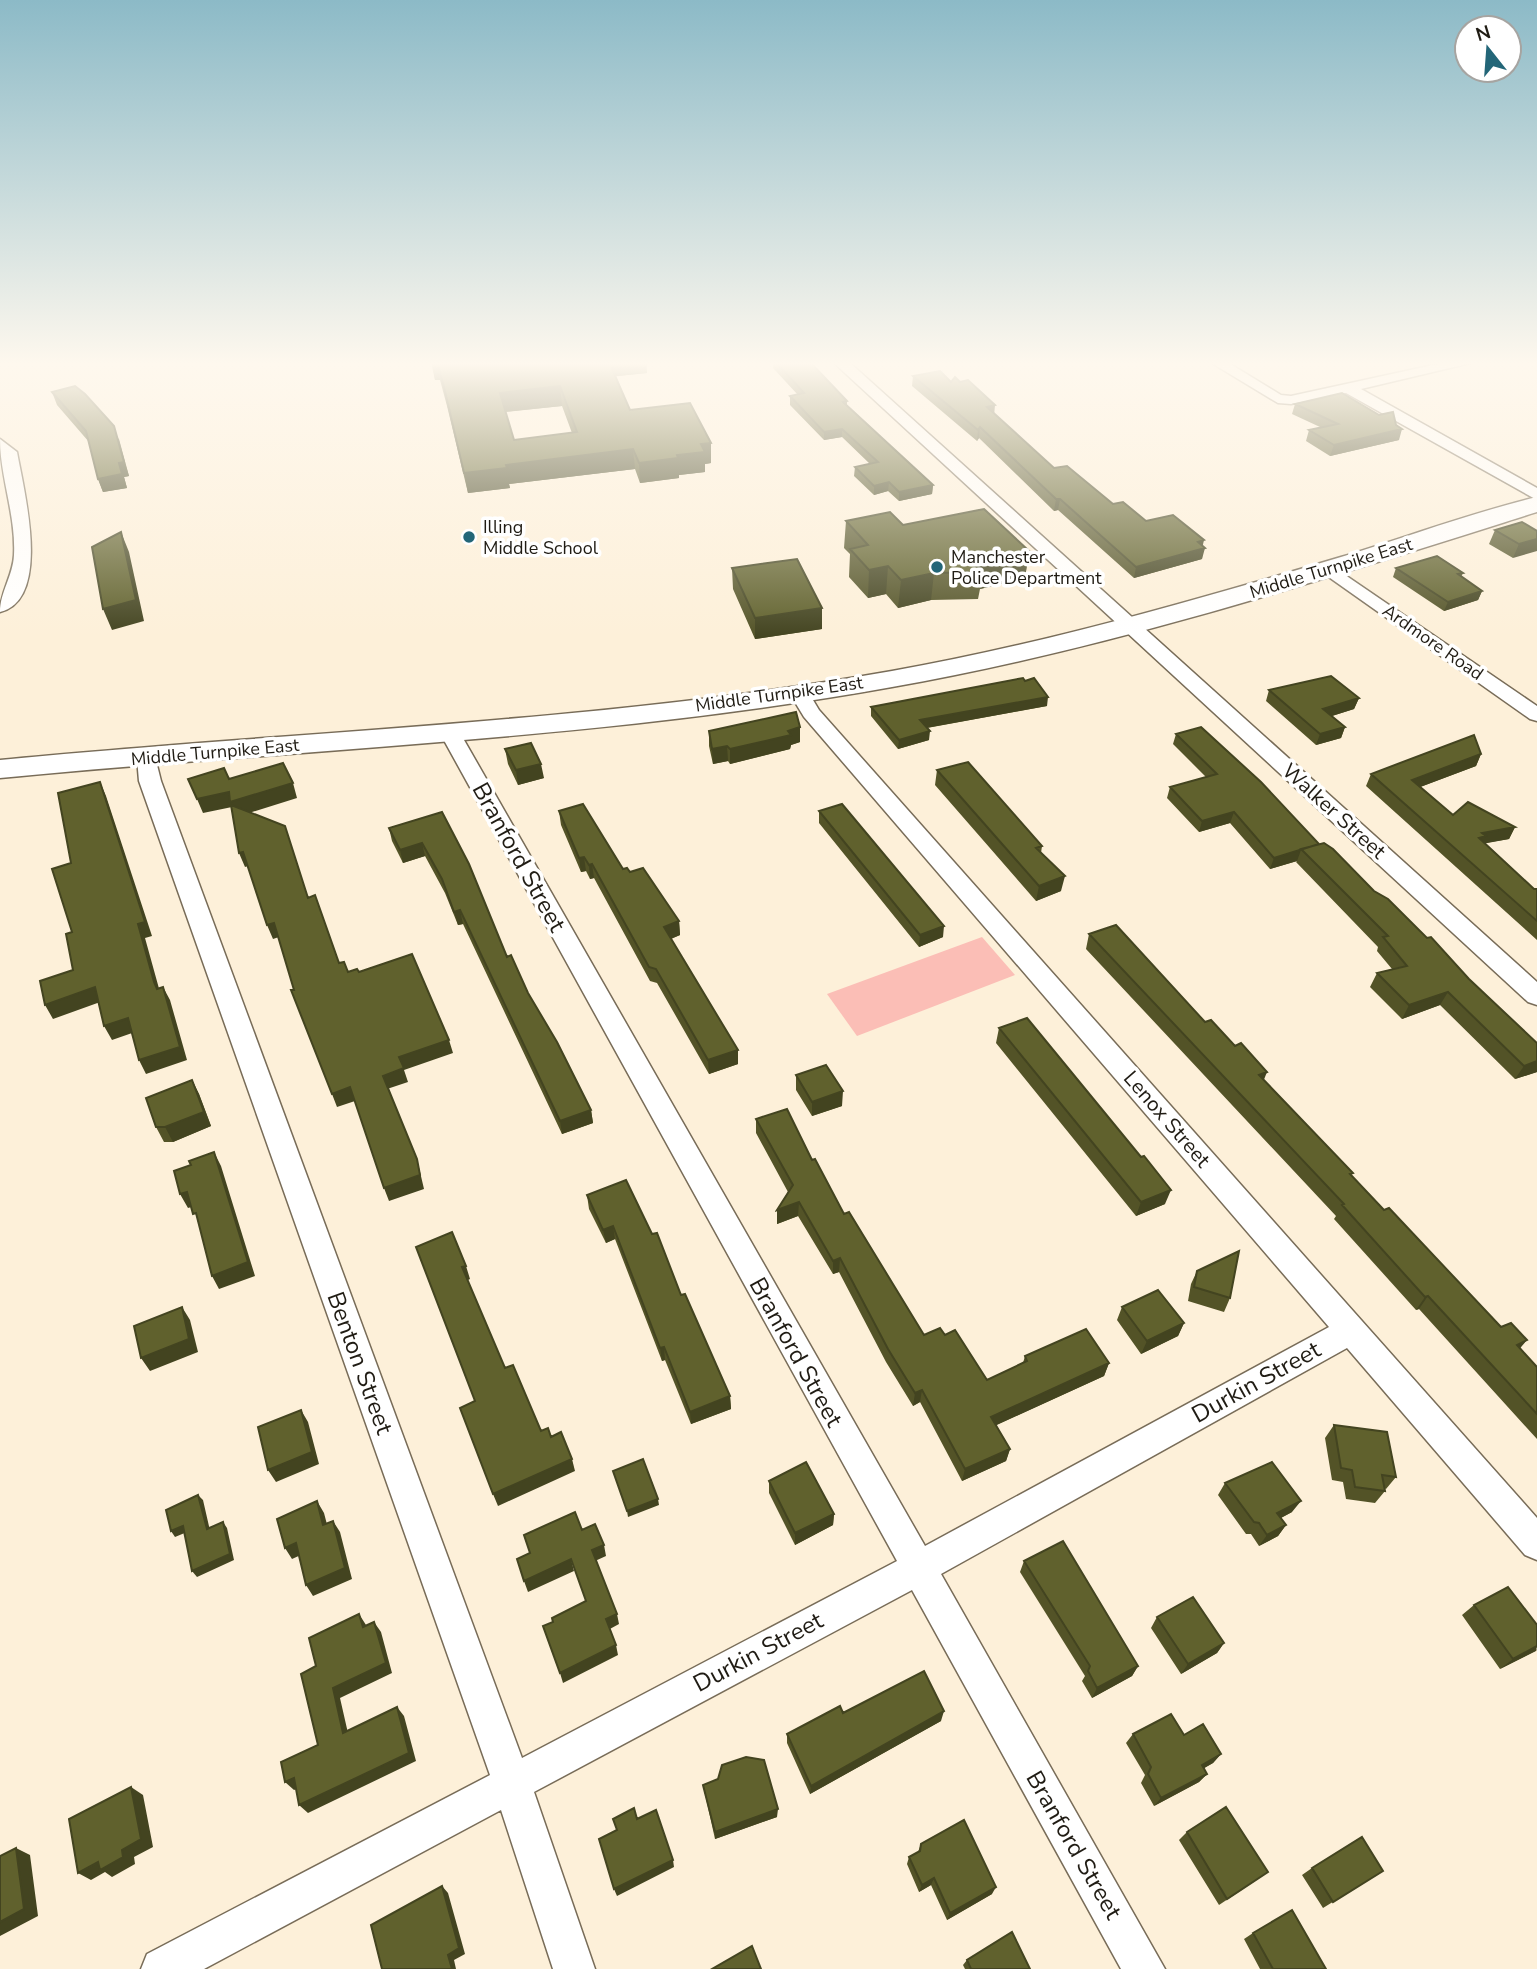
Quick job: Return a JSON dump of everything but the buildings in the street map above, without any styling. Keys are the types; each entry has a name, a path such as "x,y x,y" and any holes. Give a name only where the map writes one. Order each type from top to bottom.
{"main road":[{"name":"Middle Turnpike East","path":"0,769 450,733 800,694 997,658 1132,626 1329,569 1537,504"}],"street":[{"path":"0,607 11,599 24,562 9,454"},
{"name":"Walker Street","path":"942,454 1537,996"},
{"path":"1464,454 1537,495"},
{"name":"Ardmore Road","path":"1329,569 1537,715"},
{"name":"Lenox Street","path":"800,694 811,713 1537,1543"},
{"name":"Branford Street","path":"450,733 1144,1969"},
{"name":"Benton Street","path":"147,758 150,781 510,1782 574,1969"},
{"name":"Durkin Street","path":"162,1969 510,1782 917,1569 1351,1330"}],"shaded area":[{"path":"982,937 1015,975 857,1036 827,994"}],"place":[{"name":"Illing Middle School","path":"469,537"},
{"name":"Manchester Police Department","path":"937,567"}]}
